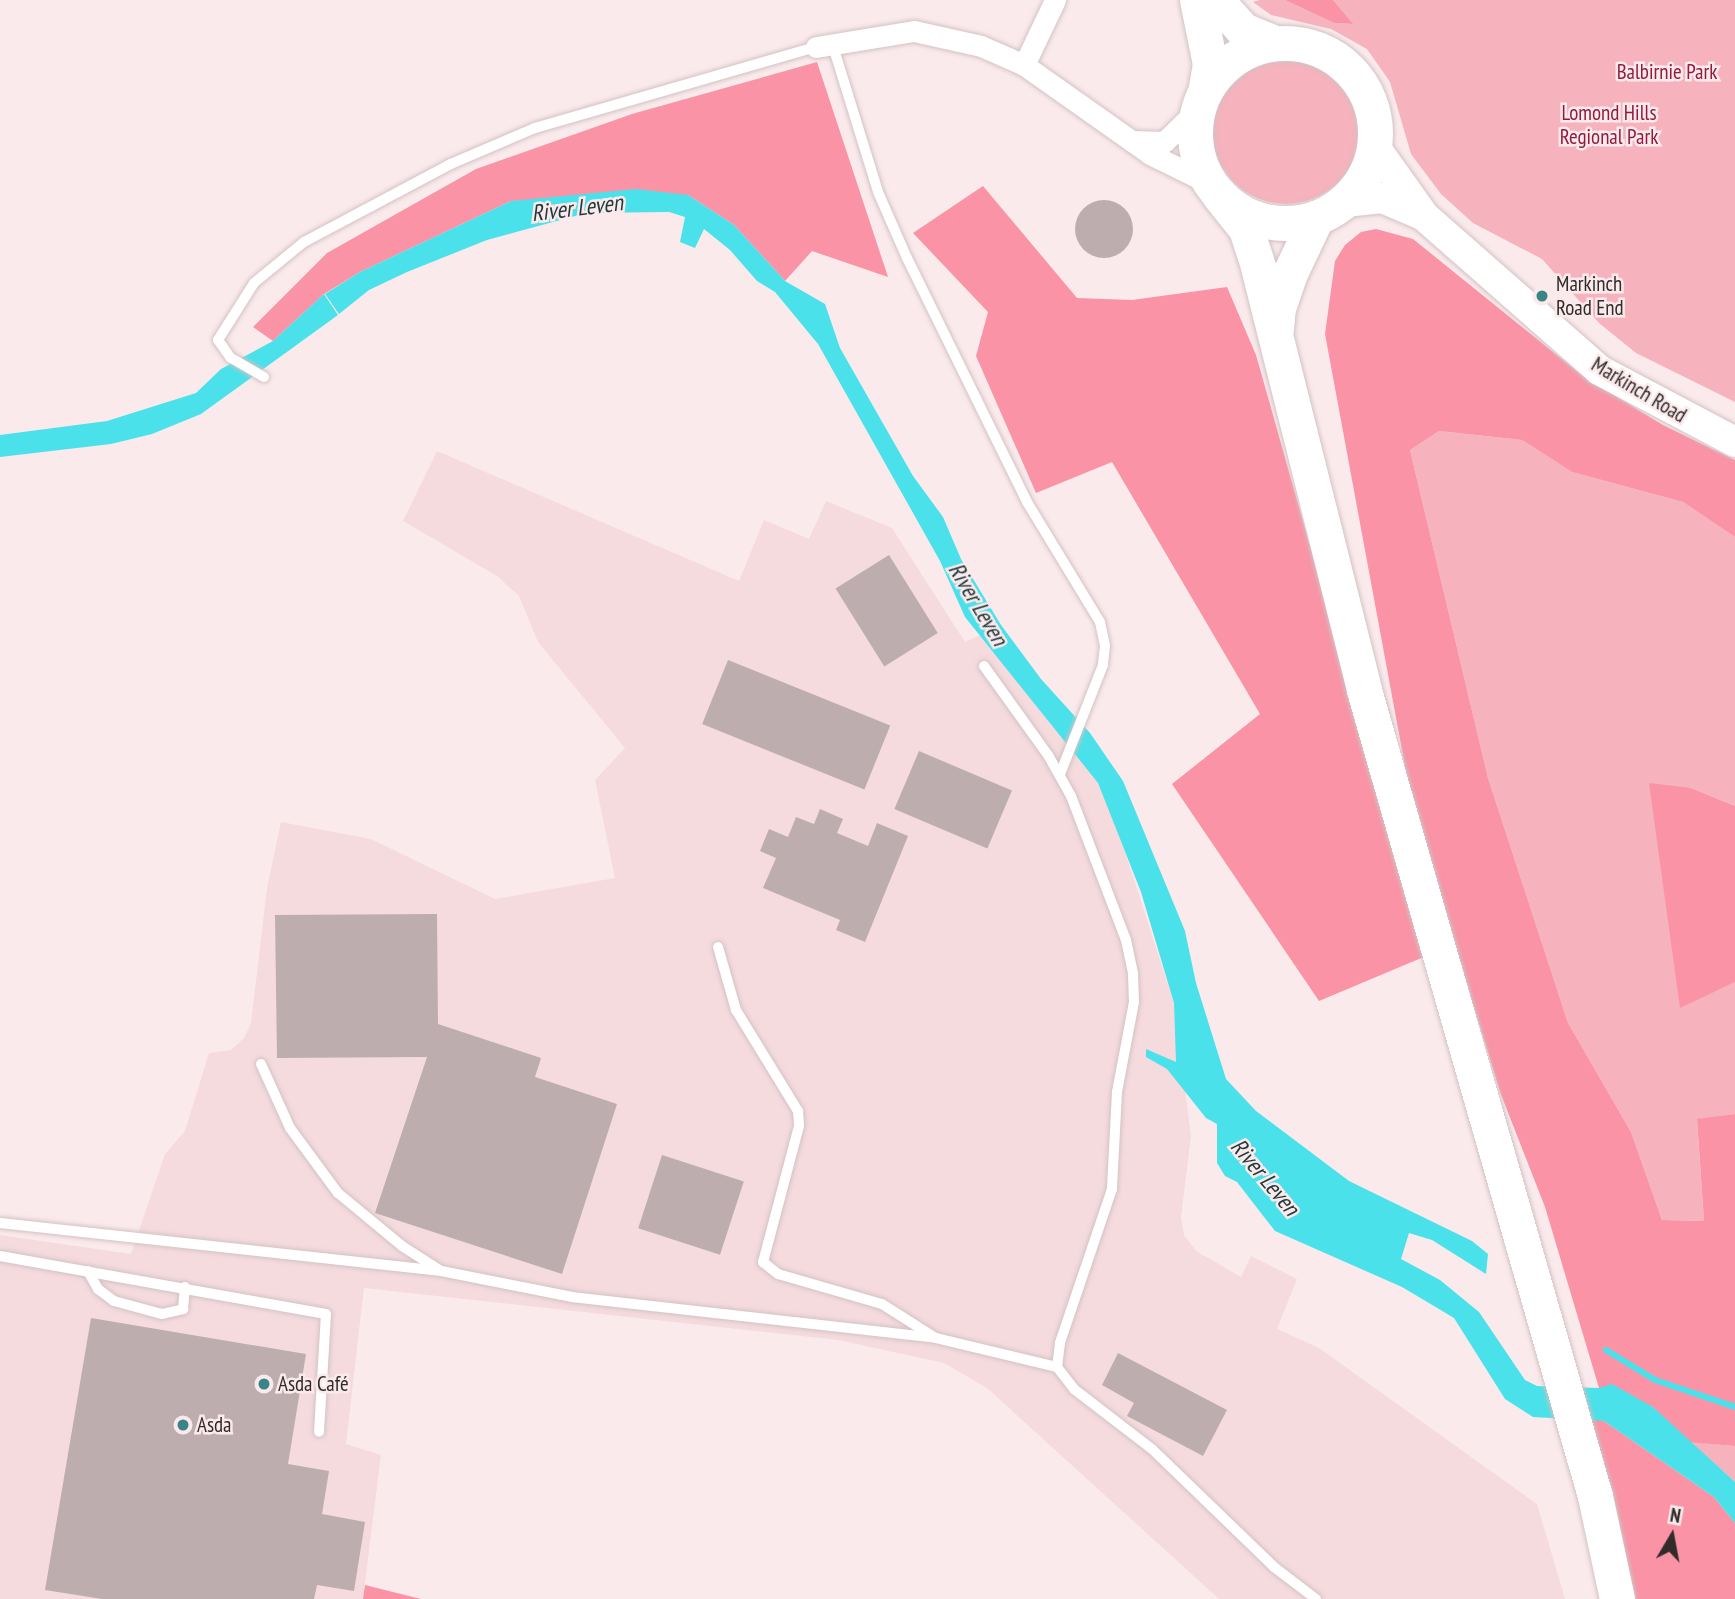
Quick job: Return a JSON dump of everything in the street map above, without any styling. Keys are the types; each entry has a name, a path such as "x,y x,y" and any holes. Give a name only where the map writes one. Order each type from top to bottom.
{"highway":[{"path":"1197,0 1210,64 1202,99 1196,154 1215,189 1246,229 1364,690 1562,1377 1595,1496 1617,1599"},
{"path":"1216,0 1243,30 1276,43 1304,44 1330,54 1351,71 1367,94 1375,120 1375,147 1364,177 1330,210 1300,246 1278,308 1275,343"},
{"path":"1202,99 1236,57 1276,43"},
{"path":"1215,189 1239,212 1264,221 1290,224 1330,210"}],"main road":[{"name":"Markinch Road","path":"1375,147 1424,216 1599,370 1735,442"},
{"name":"Markinch Road","path":"1330,210 1382,198 1424,216"}],"street":[{"path":"1024,65 1055,0"},
{"path":"824,45 914,30 945,35 1024,65 1130,141 1215,189"},
{"path":"1130,141 1164,142 1202,99"}],"lane":[{"path":"264,377 230,357 218,340 254,283 272,265 304,242 420,179 535,128 824,45 878,192 907,258 1027,502 1100,622 1104,655 1060,774"},
{"path":"984,666 1060,774 1088,835 1126,940 1134,1002 1117,1092 1112,1189 1060,1343 1057,1367"},
{"path":"718,947 736,1010 798,1111 799,1126 763,1262 778,1274 882,1304 936,1338"},
{"path":"261,1064 290,1128 338,1193 402,1246 441,1271"},
{"path":"0,1223 441,1271 572,1297 936,1338 1057,1367 1074,1389 1152,1449 1274,1567 1316,1599"},
{"path":"0,1256 327,1314 319,1432"},
{"path":"88,1270 98,1289 114,1301 162,1314 183,1309 185,1287"}],"shaded area":[{"path":"1285,0 1333,0 1353,24 1334,23"},
{"path":"817,62 888,277 812,251 785,281 734,225 688,195 511,201 360,272 324,294 273,341 253,327 327,253 476,169 632,114"},
{"path":"983,186 1077,298 1132,300 1227,287 1256,355 1426,956 1319,1001 1172,784 1260,714 1112,462 1036,493 976,356 988,312 913,233"},
{"path":"1376,229 1413,239 1584,377 1663,425 1735,460 1735,537 1683,502 1572,472 1522,440 1439,431 1410,450 1488,778 1568,1023 1631,1132 1662,1220 1704,1221 1697,1119 1735,1114 1735,1446 1686,1442 1653,1407 1599,1388 1545,1207 1500,1092 1412,804 1325,334 1335,261 1345,245 1361,232"},
{"path":"437,451 739,581 764,520 809,539 826,501 892,528 965,642 980,635 1098,783 1117,827 1174,1003 1191,1136 1181,1217 1184,1235 1196,1251 1241,1277 1251,1256 1297,1279 1277,1329 1319,1348 1537,1504 1565,1599 1219,1599 987,1388 944,1363 838,1340 364,1288 346,1444 381,1455 363,1599 0,1599 0,1235 131,1254 165,1154 185,1131 209,1053 231,1050 244,1038 251,1023 267,888 281,822 371,839 495,899 615,878 595,780 625,748 538,642 519,596 497,576 403,521"},
{"path":"1649,783 1691,788 1735,806 1735,982 1680,1008"},
{"path":"1562,1377 1604,1421 1714,1497 1735,1523 1735,1599 1617,1599"},
{"path":"365,1585 421,1599 363,1599"}],"green space":[{"name":"Lomond Hills Regional Park","path":"1285,0 1334,23 1352,24 1333,0 1735,0 1735,402 1636,353 1599,323 1542,259 1473,223 1441,194 1411,154 1390,82 1367,49 1331,29 1271,15 1253,2"},
{"path":"1286,56 1314,61 1339,77 1355,102 1360,130 1355,158 1339,183 1314,199 1286,204 1258,199 1233,183 1217,158 1212,130 1217,102 1233,77 1258,61"},
{"path":"1439,431 1522,440 1572,472 1683,502 1735,537 1735,806 1691,788 1680,1007 1735,982 1735,1114 1697,1120 1704,1221 1662,1220 1631,1132 1568,1023 1488,778 1410,450"},
{"path":"1690,1442 1735,1446 1735,1482 1733,1480"}],"water":[{"name":"River Leven","path":"636,189 688,195 734,225 785,281 825,304 840,348 913,476 943,517 961,559 1001,625 1041,679 1090,733 1123,781 1185,931 1196,983 1226,1079 1256,1111 1349,1181 1472,1241 1488,1254 1486,1274 1432,1240 1409,1233 1401,1259 1440,1280 1479,1312 1525,1380 1537,1386 1599,1388 1612,1384 1653,1407 1735,1482 1735,1523 1714,1497 1604,1421 1533,1417 1505,1399 1454,1318 1402,1287 1275,1231 1237,1182 1225,1176 1217,1163 1217,1124 1206,1118 1167,1069 1146,1057 1146,1049 1176,1062 1174,1003 1141,892 1098,783 965,617 940,561 818,344 775,292 757,281 730,250 704,229 695,248 680,242 685,217 669,212 586,213 487,240 407,272 369,290 339,314 325,294 360,272 511,201"},
{"path":"324,294 338,315 201,414 152,434 111,444 0,457 0,435 107,421 196,393 221,369 273,341"}],"building":[{"path":"1098,200 1110,200 1125,208 1133,223 1133,235 1125,250 1110,258 1098,258 1083,250 1075,235 1075,223 1083,208"},
{"path":"889,555 938,633 884,666 836,588"},
{"path":"728,660 890,726 864,790 702,724"},
{"path":"919,751 1012,790 987,848 894,809"},
{"path":"820,809 843,819 837,833 868,846 877,823 908,836 865,942 836,930 840,920 763,888 776,858 760,851 769,829 788,837 796,817 814,824"},
{"path":"437,914 438,1024 541,1058 535,1077 617,1104 562,1274 375,1213 427,1057 277,1058 275,915"},
{"path":"662,1155 744,1182 720,1255 638,1228"},
{"name":"Asda","path":"91,1318 306,1354 288,1464 329,1471 322,1514 365,1522 354,1591 317,1585 314,1599 102,1599 45,1590"},
{"path":"1118,1353 1227,1410 1203,1456 1127,1416 1134,1403 1102,1385"}],"waterway":[{"path":"1606,1350 1655,1380 1735,1407"}],"place":[{"name":"Markinch Road End","path":"1542,296"},
{"name":"Asda Café","path":"264,1384"},
{"name":"Asda","path":"183,1425"}],"park label":[{"name":"Balbirnie Park","path":"1667,72"}]}
